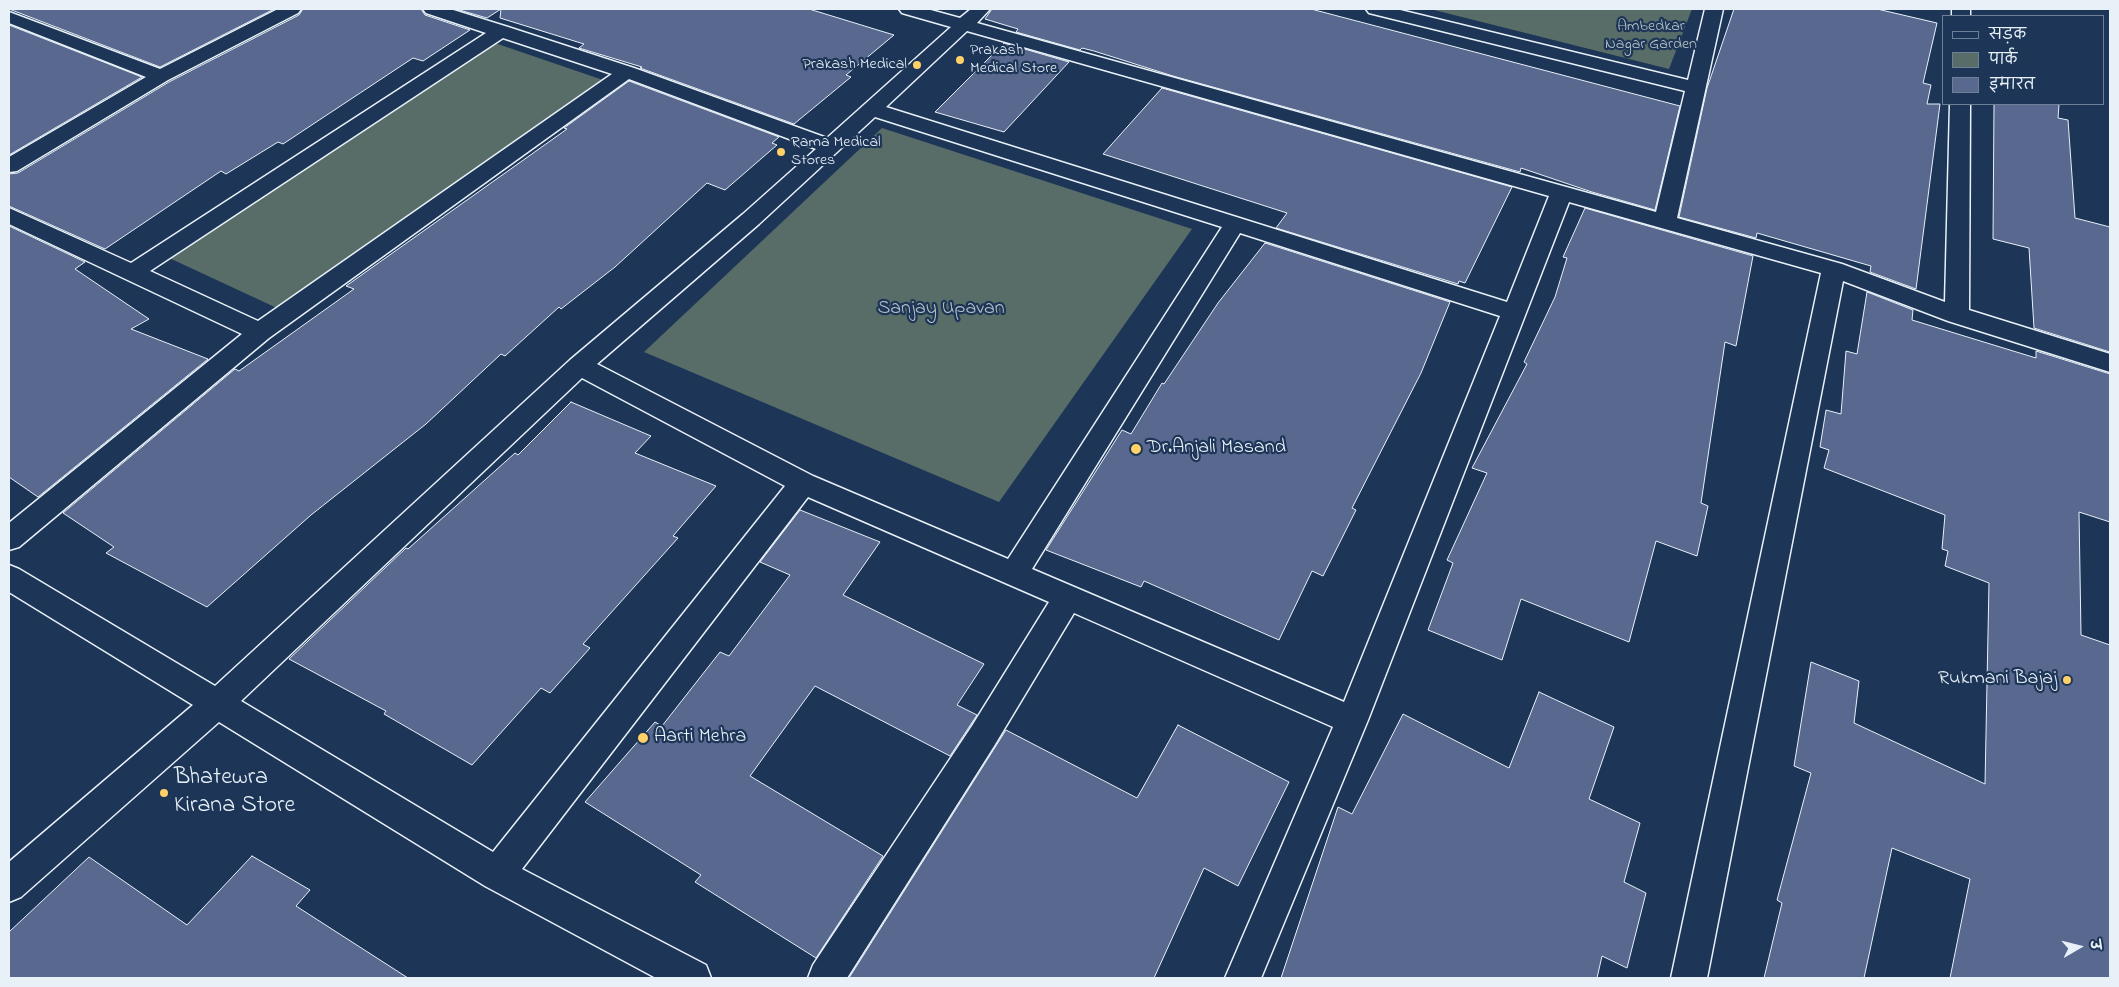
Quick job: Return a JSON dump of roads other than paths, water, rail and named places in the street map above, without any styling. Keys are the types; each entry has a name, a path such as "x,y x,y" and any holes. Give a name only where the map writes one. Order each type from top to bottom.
{"street":[{"path":"9,166 161,76 292,9"},
{"path":"432,9 627,72 831,147"},
{"path":"908,9 973,17 1562,192 1834,268 1957,315 2110,363"},
{"path":"1375,9 1695,88"},
{"path":"1665,221 1714,9"},
{"path":"9,17 161,76"},
{"path":"9,885 217,704 579,366 751,219 973,17"},
{"path":"132,272 501,31"},
{"path":"9,539 260,332 627,72"},
{"path":"1957,315 1960,105"},
{"path":"872,109 1513,312"},
{"path":"1244,978 1352,720 1562,192"},
{"path":"9,215 260,332"},
{"path":"1013,575 1235,224"},
{"path":"1689,978 1834,268"},
{"path":"579,366 803,484 1352,720"},
{"path":"497,874 803,484"},
{"path":"9,577 497,874 693,978"},
{"path":"826,978 957,777 1067,598"}],"place":[{"name":"Prakash Medical Store","path":"960,60"},
{"name":"Prakash Medical","path":"917,65"},
{"name":"Rama Medical Stores","path":"781,152"},
{"name":"Dr.Anjali Masand","path":"1136,449"},
{"name":"Rukmani Bajaj","path":"2067,680"},
{"name":"Aarti Mehra","path":"643,738"},
{"name":"Bhatewra Kirana Store","path":"164,793"}],"park label":[{"name":"Ambedkar Nagar Garden","path":"1651,36"},
{"name":"Sanjay Upavan","path":"941,310"}]}
